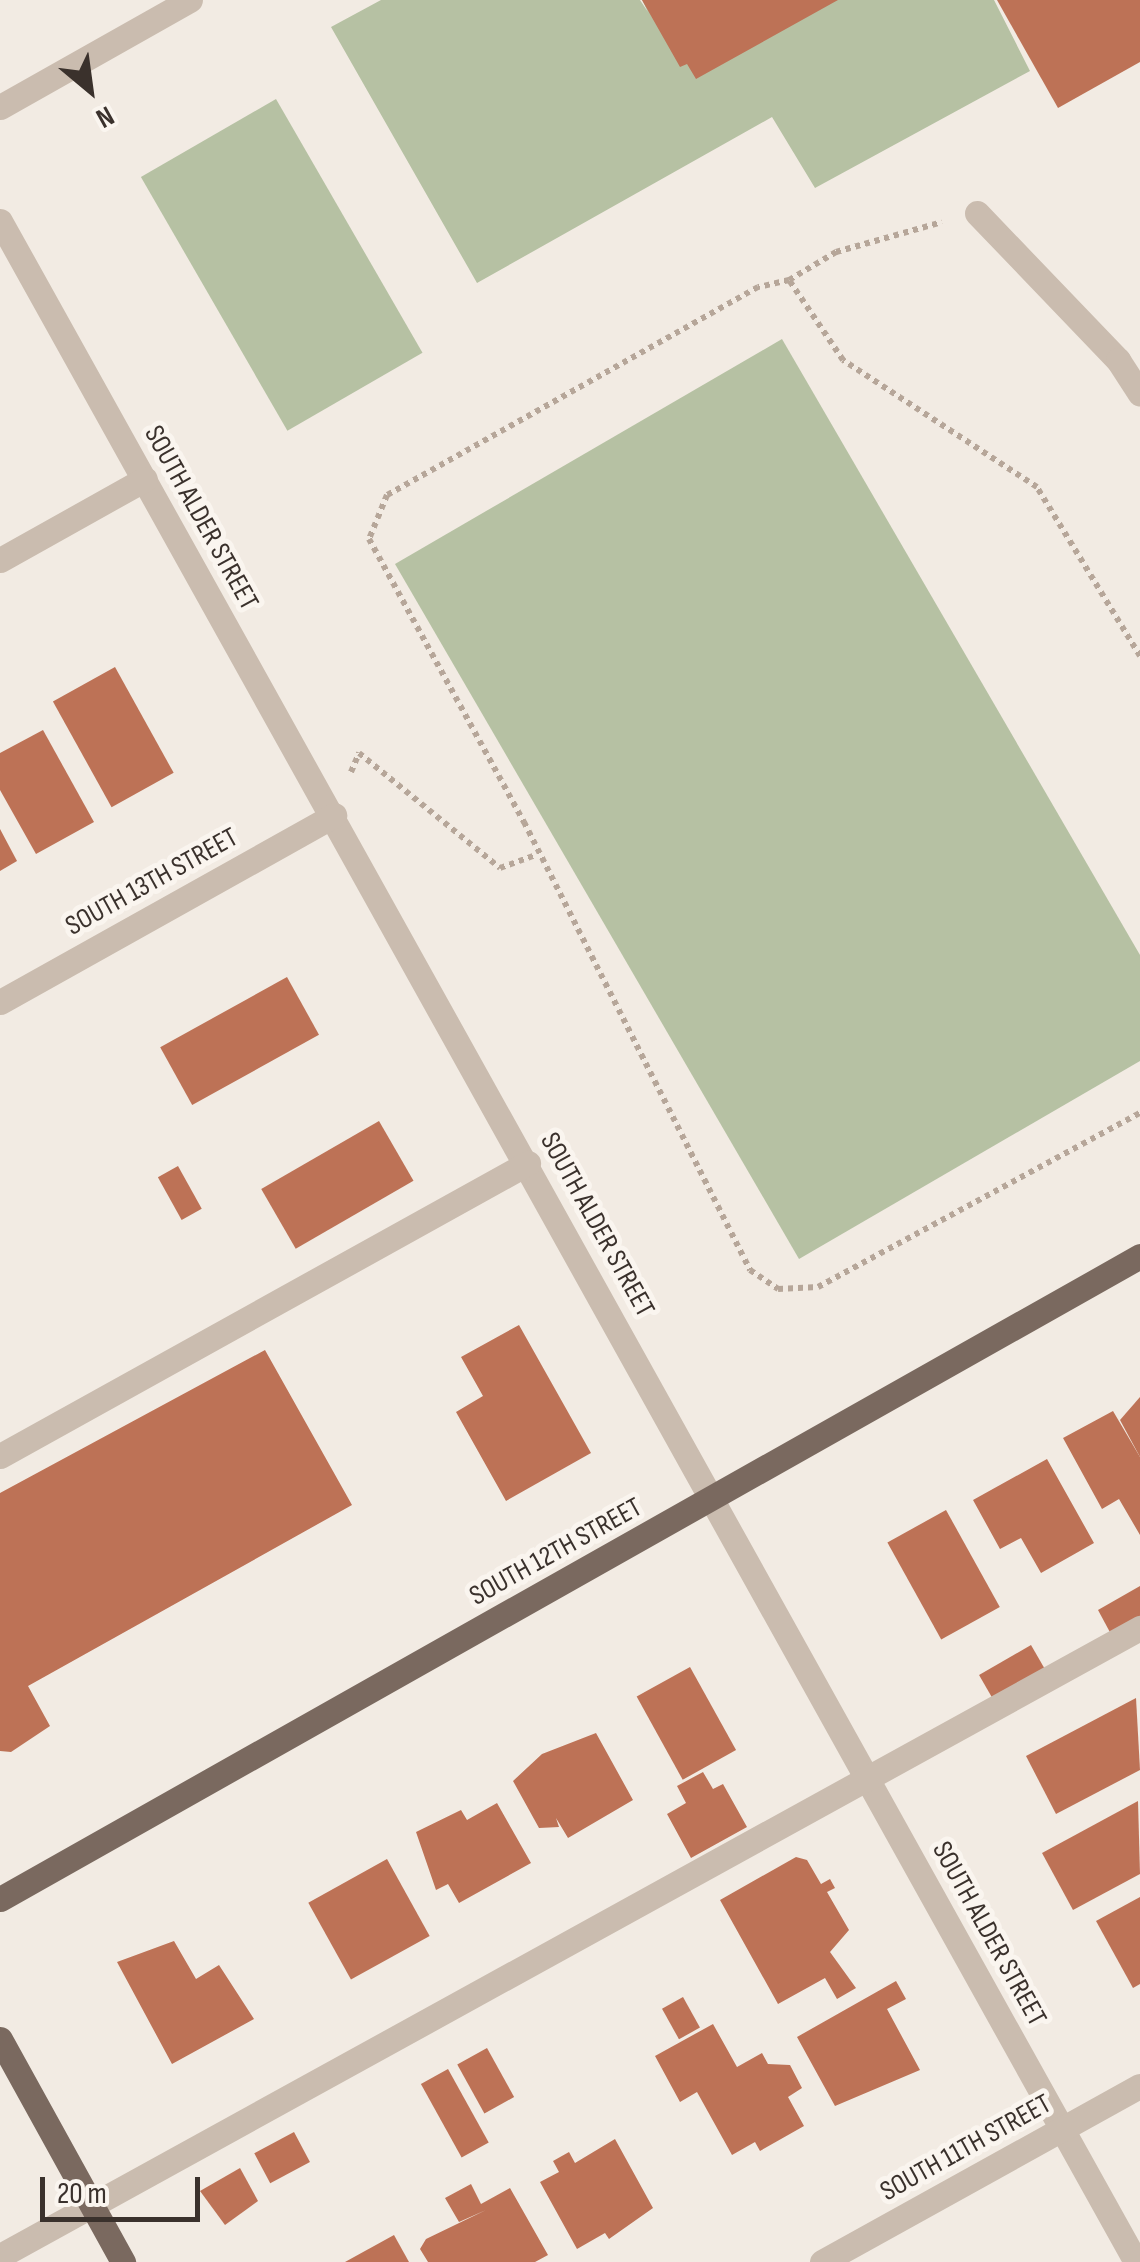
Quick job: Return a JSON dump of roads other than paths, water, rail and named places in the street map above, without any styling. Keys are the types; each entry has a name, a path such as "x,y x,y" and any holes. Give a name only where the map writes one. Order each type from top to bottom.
{"main road":[{"name":"SOUTH 12TH STREET","path":"0,1899 1140,1256"},
{"path":"0,2040 123,2262"}],"street":[{"path":"0,107 190,0"},
{"path":"977,213 1140,394"},
{"name":"SOUTH ALDER STREET","path":"0,220 716,1498 1136,2262"},
{"path":"0,560 145,479"},
{"name":"SOUTH 13TH STREET","path":"0,1002 334,815"},
{"path":"0,1456 528,1163"},
{"path":"0,2256 868,1774 1140,1628"},
{"name":"SOUTH 11TH STREET","path":"822,2262 1140,2086"}]}
